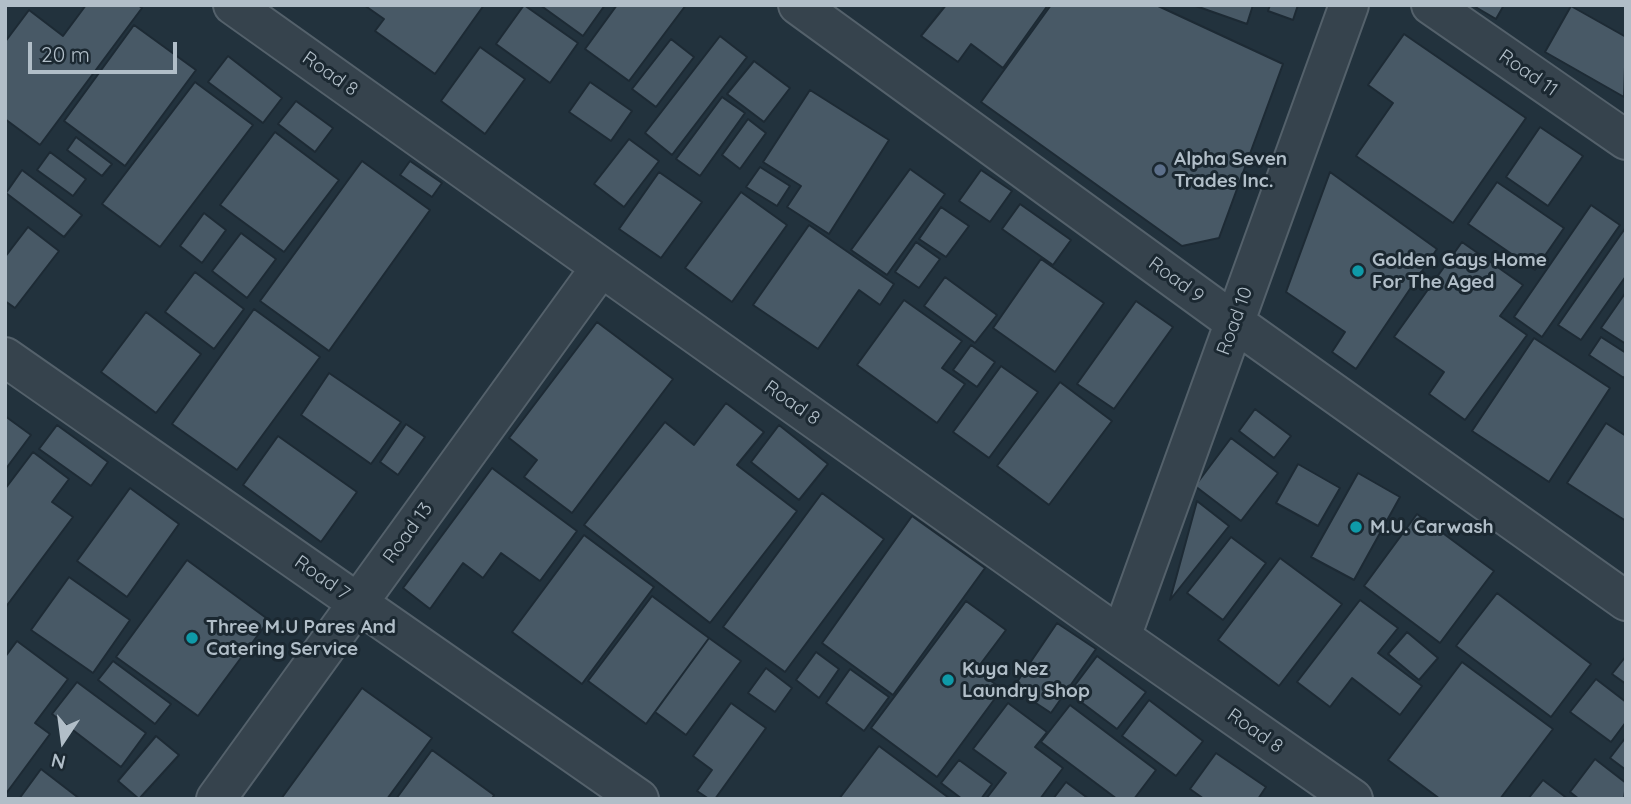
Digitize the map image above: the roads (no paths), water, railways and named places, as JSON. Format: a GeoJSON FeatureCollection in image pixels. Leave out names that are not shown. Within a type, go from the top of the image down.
{"type":"FeatureCollection","features":[{"type":"Feature","properties":{"kind":"street","name":"Road 8"},"geometry":{"type":"LineString","coordinates":[[233,5],[1121,638],[1353,799]]}},
{"type":"Feature","properties":{"kind":"street","name":"Road 9"},"geometry":{"type":"LineString","coordinates":[[797,5],[1234,322],[1626,601]]}},
{"type":"Feature","properties":{"kind":"street","name":"Road 10"},"geometry":{"type":"LineString","coordinates":[[1121,638],[1349,5]]}},
{"type":"Feature","properties":{"kind":"street","name":"Road 11"},"geometry":{"type":"LineString","coordinates":[[1431,5],[1626,140]]}},
{"type":"Feature","properties":{"kind":"street","name":"Road 13"},"geometry":{"type":"LineString","coordinates":[[216,799],[601,267]]}},
{"type":"Feature","properties":{"kind":"street","name":"Road 7"},"geometry":{"type":"LineString","coordinates":[[5,357],[639,799]]}},
{"type":"Feature","properties":{"kind":"place","name":"Alpha Seven Trades Inc."},"geometry":{"type":"Point","coordinates":[1160,170]}},
{"type":"Feature","properties":{"kind":"place","name":"Golden Gays Home For The Aged"},"geometry":{"type":"Point","coordinates":[1358,271]}},
{"type":"Feature","properties":{"kind":"place","name":"M.U. Carwash"},"geometry":{"type":"Point","coordinates":[1356,527]}},
{"type":"Feature","properties":{"kind":"place","name":"Three M.U Pares And Catering Service"},"geometry":{"type":"Point","coordinates":[192,638]}},
{"type":"Feature","properties":{"kind":"place","name":"Kuya Nez Laundry Shop"},"geometry":{"type":"Point","coordinates":[948,680]}}]}
